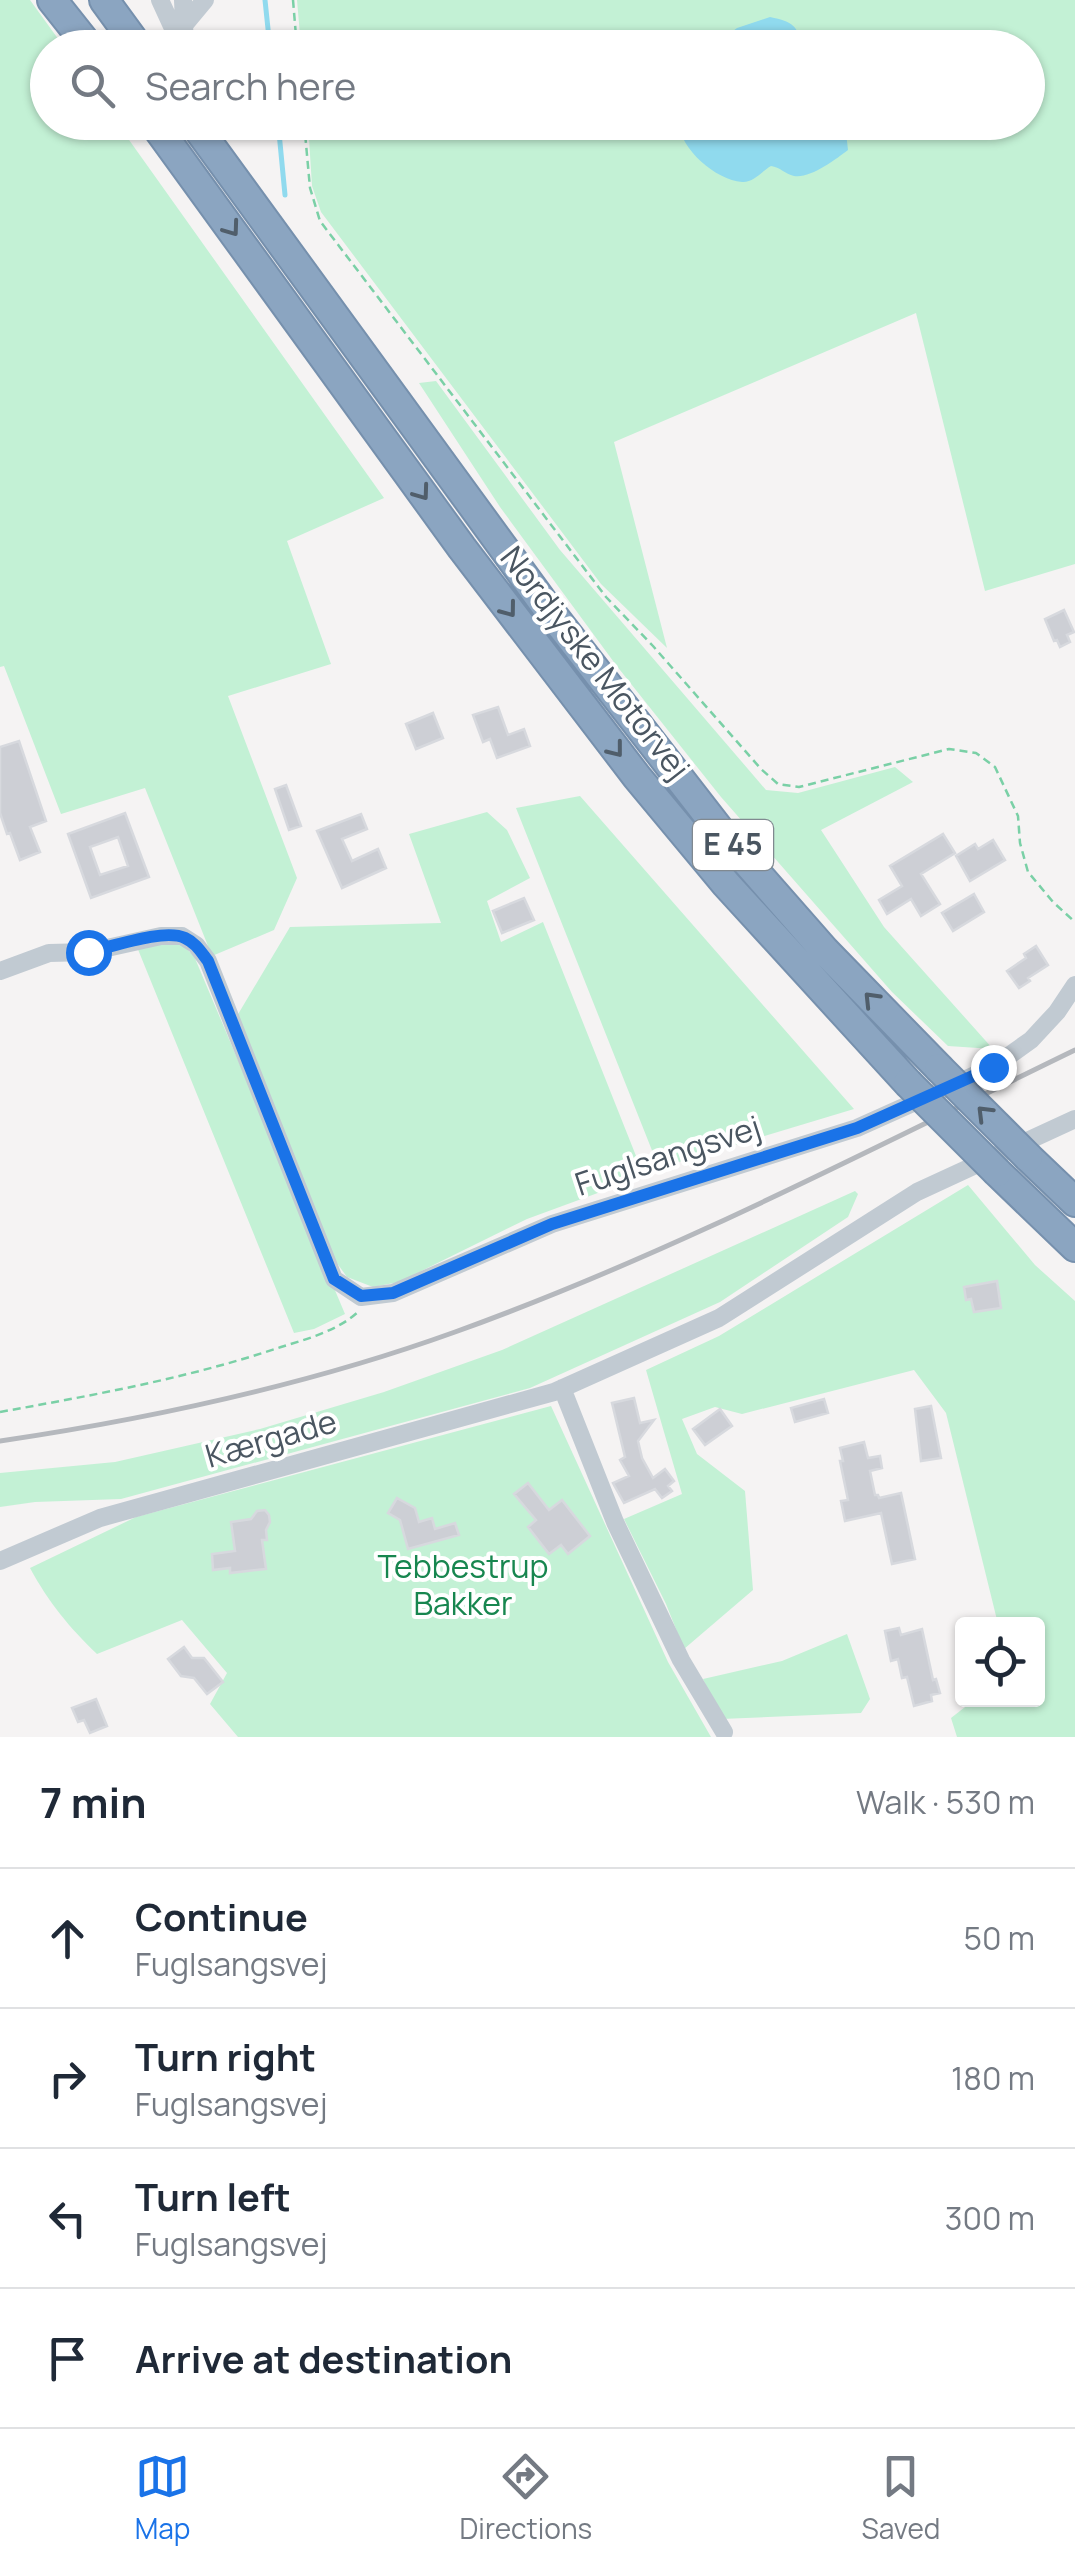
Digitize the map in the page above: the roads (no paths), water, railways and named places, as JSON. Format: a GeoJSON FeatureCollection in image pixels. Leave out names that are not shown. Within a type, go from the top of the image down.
{"type":"FeatureCollection","features":[{"type":"Feature","properties":{"kind":"highway"},"geometry":{"type":"LineString","coordinates":[[52,0],[76,30]]}},
{"type":"Feature","properties":{"kind":"highway"},"geometry":{"type":"LineString","coordinates":[[64,0],[85,30]]}},
{"type":"Feature","properties":{"kind":"highway"},"geometry":{"type":"LineString","coordinates":[[104,0],[125,30]]}},
{"type":"Feature","properties":{"kind":"highway","name":"Nordjyske Motorvej"},"geometry":{"type":"LineString","coordinates":[[166,140],[462,548],[637,776],[726,884],[908,1083],[1075,1246]]}},
{"type":"Feature","properties":{"kind":"highway","name":"Nordjyske Motorvej"},"geometry":{"type":"LineString","coordinates":[[206,140],[545,605],[725,837],[825,951],[1075,1202]]}},
{"type":"Feature","properties":{"kind":"highway"},"geometry":{"type":"LineString","coordinates":[[226,140],[545,605]]}},
{"type":"Feature","properties":{"kind":"street"},"geometry":{"type":"LineString","coordinates":[[160,0],[174,30]]}},
{"type":"Feature","properties":{"kind":"street"},"geometry":{"type":"LineString","coordinates":[[182,0],[184,30]]}},
{"type":"Feature","properties":{"kind":"street"},"geometry":{"type":"LineString","coordinates":[[185,24],[206,0]]}},
{"type":"Feature","properties":{"kind":"street","name":"Fuglsangsvej"},"geometry":{"type":"LineString","coordinates":[[0,971],[50,954],[88,952],[161,936],[182,936],[196,945],[208,961],[334,1279],[361,1296],[393,1293],[552,1224],[857,1128],[993,1067],[1031,1040],[1075,985]]}},
{"type":"Feature","properties":{"kind":"street","name":"Kærgade"},"geometry":{"type":"LineString","coordinates":[[0,1560],[100,1518],[562,1388],[719,1318],[916,1192],[1075,1118]]}},
{"type":"Feature","properties":{"kind":"street"},"geometry":{"type":"LineString","coordinates":[[562,1388],[632,1556],[681,1660],[724,1732]]}},
{"type":"Feature","properties":{"kind":"water"},"geometry":{"type":"Polygon","coordinates":[[[770,17],[796,30],[734,30],[770,17]]]}},
{"type":"Feature","properties":{"kind":"water"},"geometry":{"type":"Polygon","coordinates":[[[684,140],[847,140],[848,150],[808,174],[794,176],[771,166],[754,179],[742,182],[721,176],[701,162],[684,140]]]}},
{"type":"Feature","properties":{"kind":"waterway"},"geometry":{"type":"LineString","coordinates":[[265,0],[268,30]]}},
{"type":"Feature","properties":{"kind":"waterway"},"geometry":{"type":"LineString","coordinates":[[280,140],[285,195]]}},
{"type":"Feature","properties":{"kind":"railway"},"geometry":{"type":"LineString","coordinates":[[0,1441],[230,1398],[344,1368],[455,1332],[691,1235],[1075,1050]]}},
{"type":"Feature","properties":{"kind":"park label","name":"Tebbestrup Bakker"},"geometry":{"type":"Point","coordinates":[463,1586]}}]}
